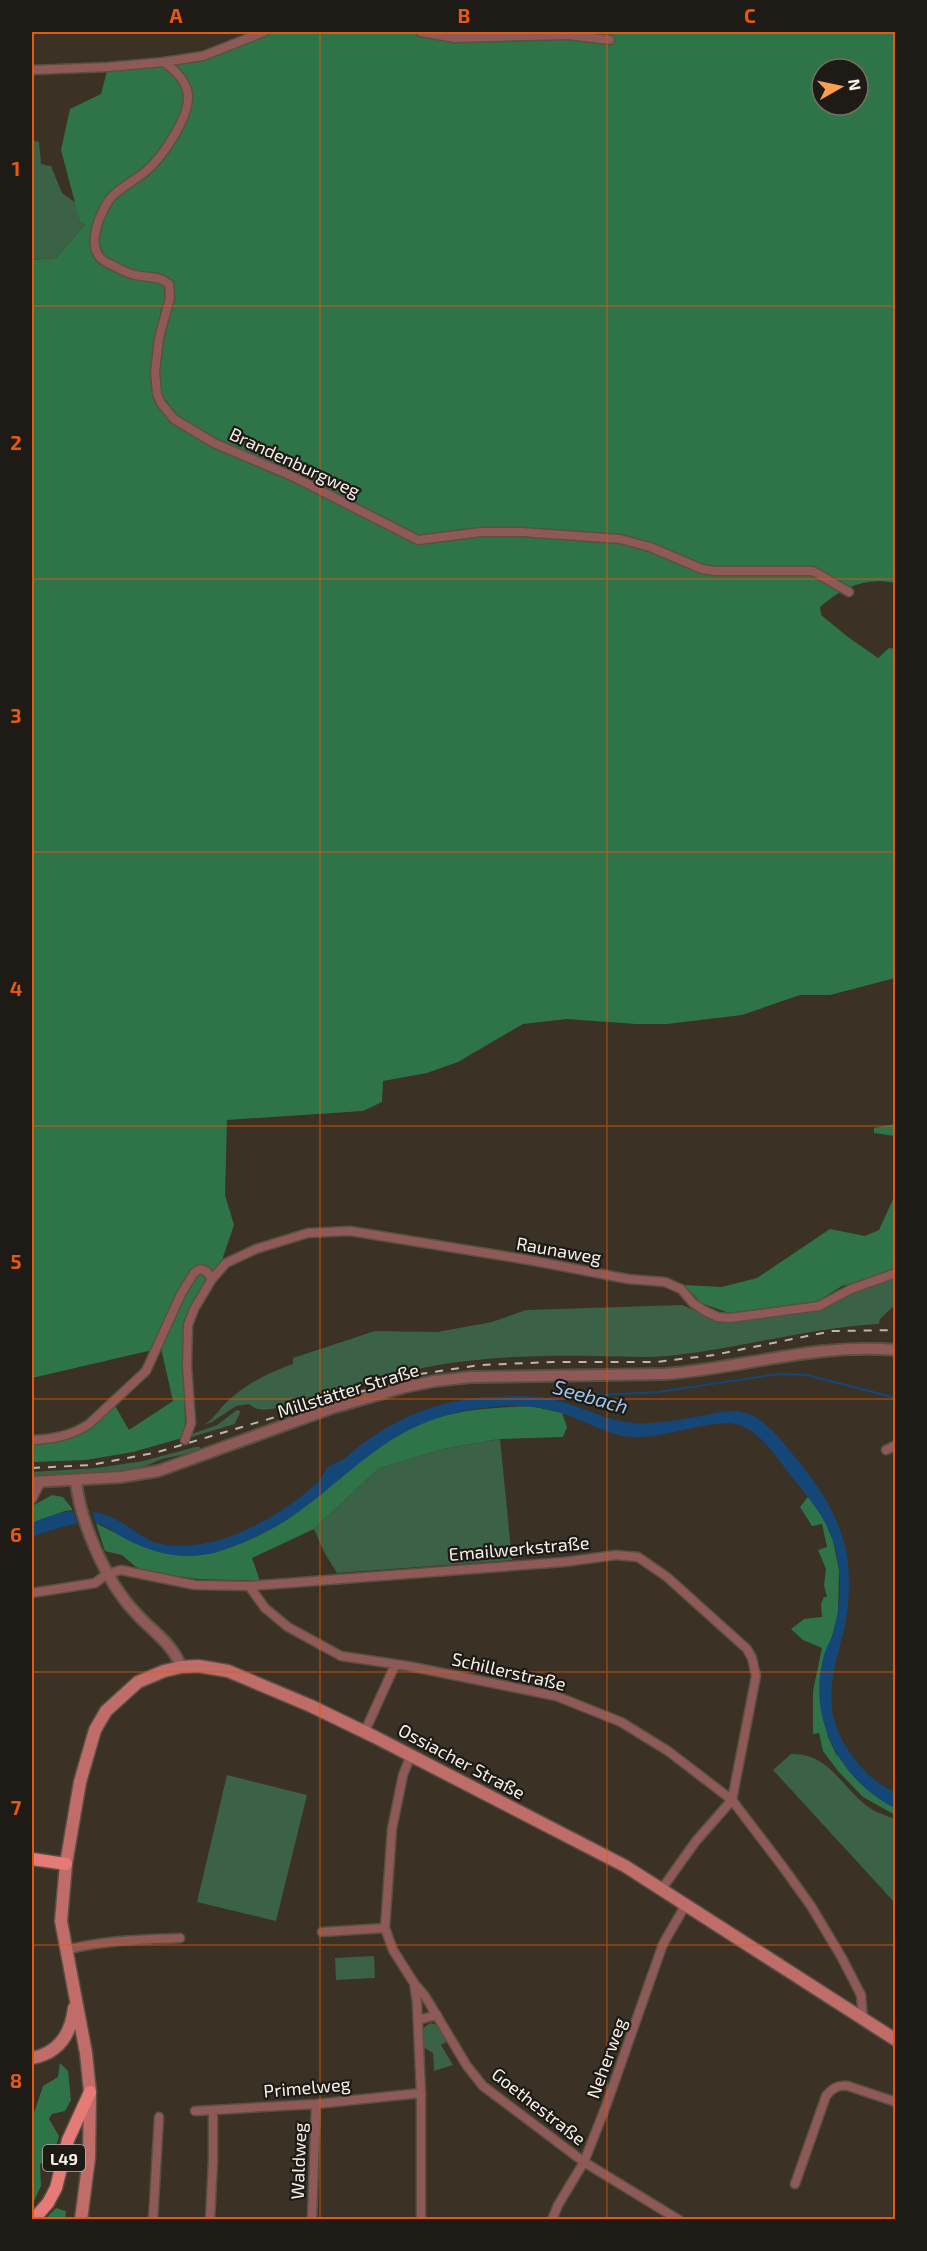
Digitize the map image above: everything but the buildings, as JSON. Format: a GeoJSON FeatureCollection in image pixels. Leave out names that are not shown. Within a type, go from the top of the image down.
{"type":"FeatureCollection","features":[{"type":"Feature","properties":{"kind":"main road","name":"Ossiacher Straße"},"geometry":{"type":"LineString","coordinates":[[181,1667],[198,1666],[228,1671],[311,1706],[365,1731],[625,1866],[896,2040]]}},
{"type":"Feature","properties":{"kind":"main road","name":"L49"},"geometry":{"type":"LineString","coordinates":[[81,2220],[90,2158],[90,2092],[86,2053],[61,1921],[66,1864],[80,1782],[88,1748],[106,1711],[133,1685],[154,1674],[181,1667]]}},
{"type":"Feature","properties":{"kind":"main road"},"geometry":{"type":"LineString","coordinates":[[32,1859],[66,1864]]}},
{"type":"Feature","properties":{"kind":"main road","name":"L49"},"geometry":{"type":"LineString","coordinates":[[61,2044],[72,2023],[74,1992]]}},
{"type":"Feature","properties":{"kind":"main road"},"geometry":{"type":"LineString","coordinates":[[32,2058],[46,2054],[61,2044],[74,2045],[86,2053]]}},
{"type":"Feature","properties":{"kind":"main road","name":"L49"},"geometry":{"type":"LineString","coordinates":[[33,2220],[48,2203],[56,2188],[68,2140],[90,2092]]}},
{"type":"Feature","properties":{"kind":"street"},"geometry":{"type":"LineString","coordinates":[[32,70],[108,67],[202,56],[264,32]]}},
{"type":"Feature","properties":{"kind":"street"},"geometry":{"type":"LineString","coordinates":[[421,32],[455,38],[568,35],[610,40]]}},
{"type":"Feature","properties":{"kind":"street","name":"Brandenburgweg"},"geometry":{"type":"LineString","coordinates":[[164,62],[181,76],[188,91],[188,108],[165,151],[146,171],[110,199],[95,235],[99,257],[105,261],[125,272],[138,276],[161,278],[170,284],[170,298],[159,338],[155,387],[161,403],[174,419],[214,443],[294,477],[418,540],[481,532],[620,539],[650,547],[702,569],[813,571],[849,592]]}},
{"type":"Feature","properties":{"kind":"street","name":"Raunaweg"},"geometry":{"type":"LineString","coordinates":[[185,1440],[192,1423],[187,1366],[188,1325],[194,1309],[212,1279],[226,1263],[256,1249],[308,1233],[350,1231],[529,1260],[628,1279],[665,1282],[681,1289],[693,1303],[705,1311],[718,1317],[730,1318],[819,1306],[850,1289],[896,1273]]}},
{"type":"Feature","properties":{"kind":"street"},"geometry":{"type":"LineString","coordinates":[[32,1440],[54,1439],[89,1425],[146,1371],[194,1273],[200,1269],[206,1271],[212,1279]]}},
{"type":"Feature","properties":{"kind":"street","name":"Millstätter Straße"},"geometry":{"type":"LineString","coordinates":[[36,1482],[121,1478],[158,1470],[332,1408],[405,1387],[435,1381],[471,1377],[692,1372],[775,1356],[867,1348],[896,1350]]}},
{"type":"Feature","properties":{"kind":"street"},"geometry":{"type":"LineString","coordinates":[[886,1450],[896,1445]]}},
{"type":"Feature","properties":{"kind":"street"},"geometry":{"type":"LineString","coordinates":[[76,1481],[80,1506],[107,1574],[136,1614],[169,1644],[181,1667]]}},
{"type":"Feature","properties":{"kind":"street"},"geometry":{"type":"LineString","coordinates":[[32,1499],[36,1482]]}},
{"type":"Feature","properties":{"kind":"street","name":"Emailwerkstraße"},"geometry":{"type":"LineString","coordinates":[[32,1593],[95,1583],[107,1574],[121,1570],[195,1585],[249,1586],[564,1562],[616,1555],[638,1557],[667,1577],[747,1649],[752,1658],[756,1676],[732,1800],[696,1841],[661,1890]]}},
{"type":"Feature","properties":{"kind":"street","name":"Schillerstraße"},"geometry":{"type":"LineString","coordinates":[[249,1586],[265,1608],[288,1627],[341,1656],[408,1666],[556,1696],[621,1722],[669,1750],[732,1800]]}},
{"type":"Feature","properties":{"kind":"street"},"geometry":{"type":"LineString","coordinates":[[365,1731],[395,1665]]}},
{"type":"Feature","properties":{"kind":"street"},"geometry":{"type":"LineString","coordinates":[[322,1932],[385,1928],[392,1829],[403,1775],[411,1755]]}},
{"type":"Feature","properties":{"kind":"street"},"geometry":{"type":"LineString","coordinates":[[732,1800],[811,1906],[832,1941],[861,1995],[863,2019]]}},
{"type":"Feature","properties":{"kind":"street","name":"Neherweg"},"geometry":{"type":"LineString","coordinates":[[552,2220],[558,2205],[584,2162],[610,2096],[663,1944],[685,1906]]}},
{"type":"Feature","properties":{"kind":"street","name":"Goethestraße"},"geometry":{"type":"LineString","coordinates":[[385,1928],[393,1950],[425,1996],[467,2066],[483,2086],[584,2162],[679,2220]]}},
{"type":"Feature","properties":{"kind":"street"},"geometry":{"type":"LineString","coordinates":[[66,1950],[95,1942],[180,1938]]}},
{"type":"Feature","properties":{"kind":"street"},"geometry":{"type":"LineString","coordinates":[[414,1983],[421,2093],[421,2220]]}},
{"type":"Feature","properties":{"kind":"street"},"geometry":{"type":"LineString","coordinates":[[418,2020],[437,2015]]}},
{"type":"Feature","properties":{"kind":"street"},"geometry":{"type":"LineString","coordinates":[[795,2184],[826,2096],[831,2089],[848,2086],[896,2102]]}},
{"type":"Feature","properties":{"kind":"street","name":"Primelweg"},"geometry":{"type":"LineString","coordinates":[[195,2111],[316,2104],[421,2093]]}},
{"type":"Feature","properties":{"kind":"street","name":"Waldweg"},"geometry":{"type":"LineString","coordinates":[[312,2220],[316,2104]]}},
{"type":"Feature","properties":{"kind":"street"},"geometry":{"type":"LineString","coordinates":[[210,2220],[213,2111]]}},
{"type":"Feature","properties":{"kind":"street"},"geometry":{"type":"LineString","coordinates":[[153,2220],[159,2116]]}},
{"type":"Feature","properties":{"kind":"green space"},"geometry":{"type":"Polygon","coordinates":[[[274,32],[508,32],[506,35],[548,32],[895,32],[895,583],[874,581],[855,585],[837,594],[820,607],[821,615],[878,658],[889,648],[895,649],[895,978],[830,995],[800,995],[742,1015],[667,1024],[567,1019],[523,1024],[458,1062],[427,1073],[383,1081],[382,1102],[363,1111],[227,1120],[225,1195],[234,1225],[221,1263],[198,1292],[184,1328],[185,1428],[182,1438],[133,1452],[86,1460],[32,1462],[32,1441],[59,1440],[78,1434],[114,1404],[129,1430],[173,1401],[161,1348],[32,1378],[32,260],[56,258],[85,225],[80,222],[61,150],[70,109],[101,94],[108,67],[184,58],[274,32]]]}},
{"type":"Feature","properties":{"kind":"green space"},"geometry":{"type":"Polygon","coordinates":[[[32,140],[39,142],[41,164],[51,166],[62,193],[76,203],[80,222],[85,225],[56,258],[32,260],[32,140]]]}},
{"type":"Feature","properties":{"kind":"green space"},"geometry":{"type":"Polygon","coordinates":[[[895,1124],[895,1136],[874,1133],[874,1128],[895,1124]]]}},
{"type":"Feature","properties":{"kind":"green space"},"geometry":{"type":"Polygon","coordinates":[[[895,1195],[895,1267],[873,1278],[842,1286],[815,1303],[729,1313],[701,1303],[684,1285],[722,1287],[757,1278],[830,1229],[865,1236],[879,1230],[895,1195]]]}},
{"type":"Feature","properties":{"kind":"green space"},"geometry":{"type":"Polygon","coordinates":[[[895,1275],[895,1305],[880,1319],[879,1324],[852,1326],[668,1356],[527,1356],[436,1365],[283,1407],[265,1410],[257,1409],[249,1404],[236,1406],[204,1425],[238,1392],[260,1378],[293,1364],[293,1358],[375,1331],[437,1332],[492,1322],[526,1310],[682,1305],[704,1314],[737,1321],[798,1312],[895,1275]]]}},
{"type":"Feature","properties":{"kind":"green space"},"geometry":{"type":"Polygon","coordinates":[[[531,1406],[562,1413],[567,1427],[563,1437],[499,1439],[443,1449],[379,1468],[314,1529],[252,1558],[260,1581],[198,1579],[150,1572],[136,1567],[122,1555],[105,1551],[96,1523],[127,1539],[209,1554],[243,1543],[276,1526],[311,1502],[385,1443],[418,1425],[460,1412],[531,1406]]]}},
{"type":"Feature","properties":{"kind":"green space"},"geometry":{"type":"Polygon","coordinates":[[[237,1410],[240,1413],[235,1424],[188,1438],[189,1435],[217,1425],[237,1410]]]}},
{"type":"Feature","properties":{"kind":"green space"},"geometry":{"type":"Polygon","coordinates":[[[500,1439],[512,1560],[337,1573],[314,1529],[379,1468],[443,1449],[500,1439]]]}},
{"type":"Feature","properties":{"kind":"green space"},"geometry":{"type":"Polygon","coordinates":[[[200,1447],[200,1449],[162,1459],[136,1470],[32,1477],[32,1472],[97,1468],[143,1461],[200,1447]]]}},
{"type":"Feature","properties":{"kind":"green space"},"geometry":{"type":"Polygon","coordinates":[[[52,1495],[63,1497],[73,1510],[32,1523],[32,1506],[52,1495]]]}},
{"type":"Feature","properties":{"kind":"green space"},"geometry":{"type":"Polygon","coordinates":[[[808,1497],[823,1516],[833,1541],[839,1570],[838,1614],[820,1682],[820,1699],[828,1737],[836,1754],[895,1808],[895,1815],[863,1797],[838,1771],[823,1751],[819,1733],[813,1734],[813,1691],[822,1648],[803,1640],[791,1629],[804,1619],[822,1617],[821,1604],[824,1597],[827,1597],[824,1585],[826,1569],[818,1550],[827,1547],[822,1524],[812,1526],[800,1507],[808,1497]]]}},
{"type":"Feature","properties":{"kind":"green space"},"geometry":{"type":"Polygon","coordinates":[[[791,1754],[805,1755],[817,1760],[863,1802],[876,1811],[895,1819],[895,1903],[773,1770],[791,1754]]]}},
{"type":"Feature","properties":{"kind":"green space"},"geometry":{"type":"Polygon","coordinates":[[[227,1775],[307,1795],[276,1921],[197,1902],[227,1775]]]}},
{"type":"Feature","properties":{"kind":"green space"},"geometry":{"type":"Polygon","coordinates":[[[374,1956],[375,1978],[336,1980],[335,1958],[374,1956]]]}},
{"type":"Feature","properties":{"kind":"green space"},"geometry":{"type":"Polygon","coordinates":[[[430,2023],[438,2025],[448,2041],[441,2045],[453,2065],[434,2071],[433,2053],[423,2047],[423,2028],[430,2023]]]}},
{"type":"Feature","properties":{"kind":"green space"},"geometry":{"type":"Polygon","coordinates":[[[60,2063],[68,2071],[71,2100],[65,2111],[52,2114],[49,2119],[59,2136],[53,2158],[40,2164],[41,2186],[32,2205],[32,2119],[43,2086],[58,2077],[60,2063]]]}},
{"type":"Feature","properties":{"kind":"green space"},"geometry":{"type":"Polygon","coordinates":[[[56,2208],[66,2211],[65,2219],[45,2219],[56,2208]]]}},
{"type":"Feature","properties":{"kind":"water","name":"Seebach"},"geometry":{"type":"Polygon","coordinates":[[[483,1397],[543,1397],[616,1420],[634,1423],[663,1422],[735,1411],[754,1416],[775,1433],[816,1485],[831,1509],[842,1534],[848,1562],[849,1598],[832,1683],[833,1713],[844,1743],[858,1763],[877,1782],[895,1792],[895,1808],[875,1796],[858,1781],[832,1745],[824,1724],[820,1701],[820,1678],[824,1655],[835,1625],[840,1595],[834,1543],[817,1509],[768,1446],[754,1433],[739,1425],[716,1424],[644,1437],[631,1437],[613,1433],[547,1409],[501,1406],[470,1410],[441,1417],[399,1435],[286,1520],[260,1535],[210,1554],[172,1555],[148,1549],[107,1527],[90,1522],[32,1537],[32,1523],[56,1514],[91,1511],[114,1518],[141,1536],[165,1545],[192,1545],[226,1538],[282,1510],[318,1482],[328,1467],[344,1459],[390,1426],[435,1407],[483,1397]]]}},
{"type":"Feature","properties":{"kind":"pier"},"geometry":{"type":"Polygon","coordinates":[[[72,1508],[91,1508],[97,1527],[79,1528],[72,1508]]]}},
{"type":"Feature","properties":{"kind":"waterway"},"geometry":{"type":"LineString","coordinates":[[549,1398],[658,1392],[779,1374],[807,1375],[896,1398]]}},
{"type":"Feature","properties":{"kind":"railway"},"geometry":{"type":"LineString","coordinates":[[32,1468],[91,1465],[158,1452],[420,1374],[480,1365],[656,1362],[714,1355],[832,1331],[896,1330]]}}]}
